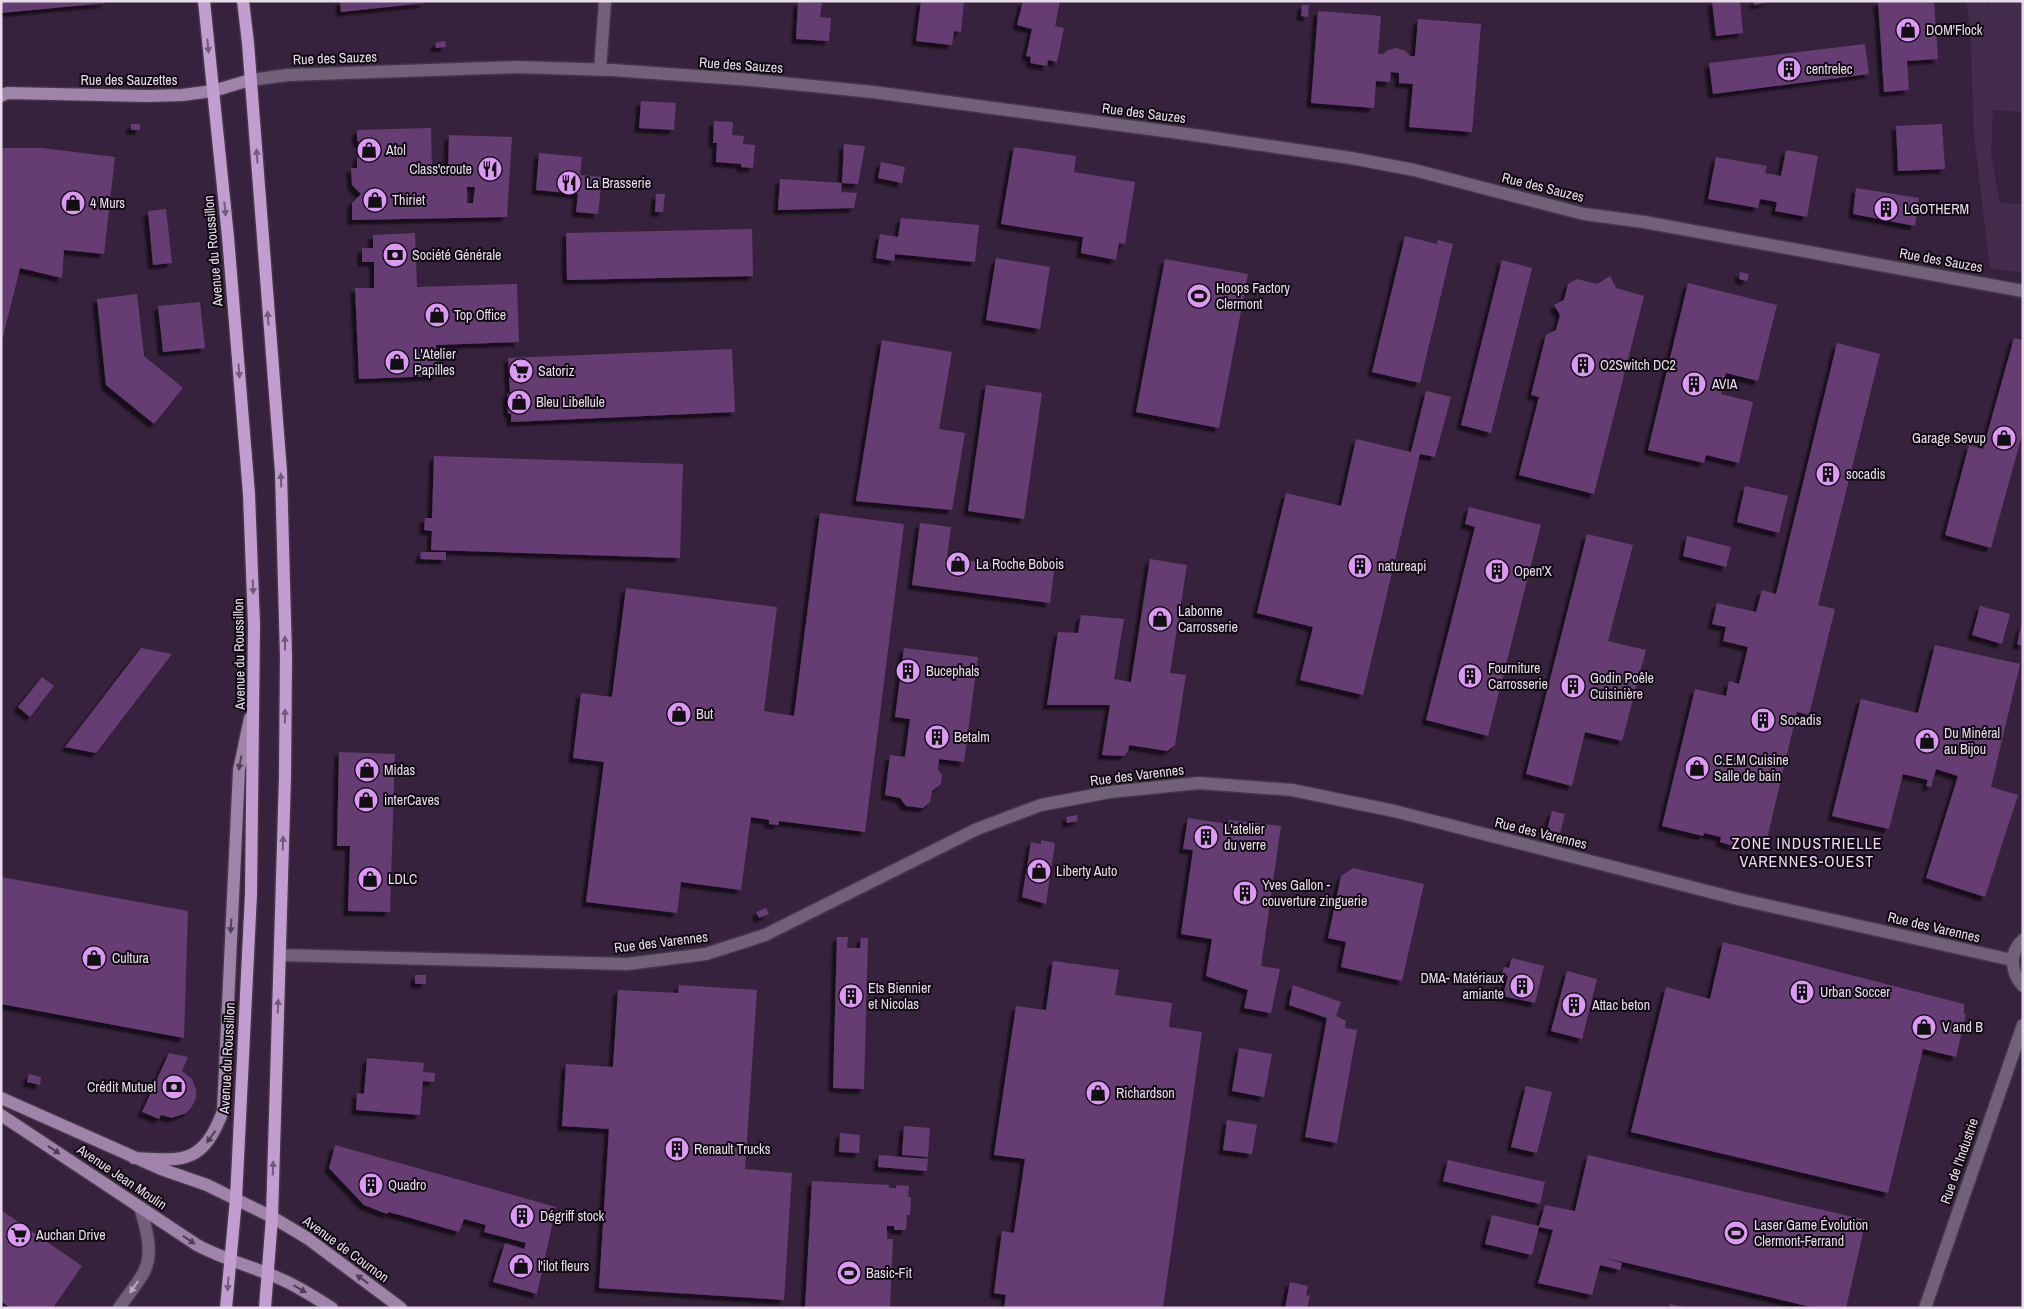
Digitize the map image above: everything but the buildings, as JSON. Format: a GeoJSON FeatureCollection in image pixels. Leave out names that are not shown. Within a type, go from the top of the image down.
{"type":"FeatureCollection","features":[{"type":"Feature","properties":{"kind":"main road","name":"Avenue du Roussillon"},"geometry":{"type":"LineString","coordinates":[[204,1],[228,237],[249,494],[254,625],[254,792],[251,894],[236,1199],[226,1308]]}},
{"type":"Feature","properties":{"kind":"main road"},"geometry":{"type":"LineString","coordinates":[[243,1],[248,43],[281,472],[286,691],[272,1217],[265,1308]]}},
{"type":"Feature","properties":{"kind":"main road","name":"Rue des Sauzettes"},"geometry":{"type":"LineString","coordinates":[[3,93],[182,95],[213,91],[250,80]]}},
{"type":"Feature","properties":{"kind":"main road"},"geometry":{"type":"LineString","coordinates":[[134,1158],[176,1160],[194,1154],[209,1141],[217,1128],[223,1111],[227,1089],[239,770],[254,699]]}},
{"type":"Feature","properties":{"kind":"main road"},"geometry":{"type":"LineString","coordinates":[[227,1089],[242,1064]]}},
{"type":"Feature","properties":{"kind":"main road"},"geometry":{"type":"LineString","coordinates":[[227,1089],[240,1106]]}},
{"type":"Feature","properties":{"kind":"main road","name":"Avenue Jean Moulin"},"geometry":{"type":"LineString","coordinates":[[1,1098],[134,1158],[207,1185],[272,1217]]}},
{"type":"Feature","properties":{"kind":"main road","name":"Avenue Jean Moulin"},"geometry":{"type":"LineString","coordinates":[[1,1115],[197,1245],[229,1261],[267,1273]]}},
{"type":"Feature","properties":{"kind":"main road","name":"Avenue de Cournon"},"geometry":{"type":"LineString","coordinates":[[272,1217],[307,1238],[401,1308]]}},
{"type":"Feature","properties":{"kind":"main road"},"geometry":{"type":"LineString","coordinates":[[267,1273],[290,1283],[332,1308]]}},
{"type":"Feature","properties":{"kind":"street"},"geometry":{"type":"LineString","coordinates":[[600,70],[605,1]]}},
{"type":"Feature","properties":{"kind":"street","name":"Rue des Sauzes"},"geometry":{"type":"LineString","coordinates":[[250,80],[288,75],[516,67],[600,70],[752,80],[873,92],[1351,158],[1414,170],[1584,214],[1644,222],[2023,291]]}},
{"type":"Feature","properties":{"kind":"street","name":"Rue des Varennes"},"geometry":{"type":"LineString","coordinates":[[280,955],[627,964],[706,954],[765,935],[977,828],[1041,805],[1110,792],[1200,783],[1292,790],[1394,811],[1738,899],[2012,960]]}},
{"type":"Feature","properties":{"kind":"street"},"geometry":{"type":"LineString","coordinates":[[2023,940],[2015,951],[2012,960],[2017,980],[2023,986]]}},
{"type":"Feature","properties":{"kind":"street","name":"Rue de l'Industrie"},"geometry":{"type":"LineString","coordinates":[[1925,1308],[2023,1025]]}},
{"type":"Feature","properties":{"kind":"street"},"geometry":{"type":"LineString","coordinates":[[120,1308],[144,1272],[147,1261],[149,1249],[140,1207]]}},
{"type":"Feature","properties":{"kind":"shaded area"},"geometry":{"type":"Polygon","coordinates":[[[1,1],[2023,1],[2023,1308],[1,1308],[1,1]]]}},
{"type":"Feature","properties":{"kind":"shaded area"},"geometry":{"type":"Polygon","coordinates":[[[1966,1],[1984,1],[1987,5],[1992,1],[2023,1],[2023,112],[1993,110],[1991,155],[2000,203],[2023,204],[2023,273],[1990,268],[1974,135],[1970,26],[1966,1]]]}},
{"type":"Feature","properties":{"kind":"place","name":"DOM'Flock"},"geometry":{"type":"Point","coordinates":[1908,30]}},
{"type":"Feature","properties":{"kind":"place","name":"centrelec"},"geometry":{"type":"Point","coordinates":[1789,69]}},
{"type":"Feature","properties":{"kind":"place","name":"Atol"},"geometry":{"type":"Point","coordinates":[369,150]}},
{"type":"Feature","properties":{"kind":"place","name":"Class'croute"},"geometry":{"type":"Point","coordinates":[490,169]}},
{"type":"Feature","properties":{"kind":"place","name":"La Brasserie"},"geometry":{"type":"Point","coordinates":[569,183]}},
{"type":"Feature","properties":{"kind":"place","name":"Thiriet"},"geometry":{"type":"Point","coordinates":[375,200]}},
{"type":"Feature","properties":{"kind":"place","name":"4 Murs"},"geometry":{"type":"Point","coordinates":[73,203]}},
{"type":"Feature","properties":{"kind":"place","name":"LGOTHERM"},"geometry":{"type":"Point","coordinates":[1886,209]}},
{"type":"Feature","properties":{"kind":"place","name":"Société Générale"},"geometry":{"type":"Point","coordinates":[395,255]}},
{"type":"Feature","properties":{"kind":"place","name":"Hoops Factory Clermont"},"geometry":{"type":"Point","coordinates":[1199,296]}},
{"type":"Feature","properties":{"kind":"place","name":"Top Office"},"geometry":{"type":"Point","coordinates":[437,315]}},
{"type":"Feature","properties":{"kind":"place","name":"L'Atelier Papilles"},"geometry":{"type":"Point","coordinates":[397,362]}},
{"type":"Feature","properties":{"kind":"place","name":"O2Switch DC2"},"geometry":{"type":"Point","coordinates":[1583,365]}},
{"type":"Feature","properties":{"kind":"place","name":"Satoriz"},"geometry":{"type":"Point","coordinates":[521,371]}},
{"type":"Feature","properties":{"kind":"place","name":"AVIA"},"geometry":{"type":"Point","coordinates":[1694,384]}},
{"type":"Feature","properties":{"kind":"place","name":"Bleu Libellule"},"geometry":{"type":"Point","coordinates":[519,402]}},
{"type":"Feature","properties":{"kind":"place","name":"Garage Sevup"},"geometry":{"type":"Point","coordinates":[2004,438]}},
{"type":"Feature","properties":{"kind":"place","name":"socadis"},"geometry":{"type":"Point","coordinates":[1828,474]}},
{"type":"Feature","properties":{"kind":"place","name":"La Roche Bobois"},"geometry":{"type":"Point","coordinates":[958,564]}},
{"type":"Feature","properties":{"kind":"place","name":"natureapi"},"geometry":{"type":"Point","coordinates":[1360,566]}},
{"type":"Feature","properties":{"kind":"place","name":"Open'X"},"geometry":{"type":"Point","coordinates":[1497,571]}},
{"type":"Feature","properties":{"kind":"place","name":"Labonne Carrosserie"},"geometry":{"type":"Point","coordinates":[1160,619]}},
{"type":"Feature","properties":{"kind":"place","name":"Bucephals"},"geometry":{"type":"Point","coordinates":[908,671]}},
{"type":"Feature","properties":{"kind":"place","name":"Fourniture Carrosserie"},"geometry":{"type":"Point","coordinates":[1470,676]}},
{"type":"Feature","properties":{"kind":"place","name":"Godin Poêle Cuisinière"},"geometry":{"type":"Point","coordinates":[1573,686]}},
{"type":"Feature","properties":{"kind":"place","name":"But"},"geometry":{"type":"Point","coordinates":[679,714]}},
{"type":"Feature","properties":{"kind":"place","name":"Socadis"},"geometry":{"type":"Point","coordinates":[1763,720]}},
{"type":"Feature","properties":{"kind":"place","name":"Betalm"},"geometry":{"type":"Point","coordinates":[937,737]}},
{"type":"Feature","properties":{"kind":"place","name":"Du Minéral au Bijou"},"geometry":{"type":"Point","coordinates":[1927,741]}},
{"type":"Feature","properties":{"kind":"place","name":"C.E.M Cuisine Salle de bain"},"geometry":{"type":"Point","coordinates":[1697,768]}},
{"type":"Feature","properties":{"kind":"place","name":"Midas"},"geometry":{"type":"Point","coordinates":[367,770]}},
{"type":"Feature","properties":{"kind":"place","name":"interCaves"},"geometry":{"type":"Point","coordinates":[366,800]}},
{"type":"Feature","properties":{"kind":"place","name":"L'atelier du verre"},"geometry":{"type":"Point","coordinates":[1206,837]}},
{"type":"Feature","properties":{"kind":"place","name":"Liberty Auto"},"geometry":{"type":"Point","coordinates":[1039,871]}},
{"type":"Feature","properties":{"kind":"place","name":"LDLC"},"geometry":{"type":"Point","coordinates":[370,879]}},
{"type":"Feature","properties":{"kind":"place","name":"Yves Gallon - couverture zinguerie"},"geometry":{"type":"Point","coordinates":[1245,893]}},
{"type":"Feature","properties":{"kind":"place","name":"Cultura"},"geometry":{"type":"Point","coordinates":[94,958]}},
{"type":"Feature","properties":{"kind":"place","name":"DMA- Matériaux amiante"},"geometry":{"type":"Point","coordinates":[1522,986]}},
{"type":"Feature","properties":{"kind":"place","name":"Urban Soccer"},"geometry":{"type":"Point","coordinates":[1802,992]}},
{"type":"Feature","properties":{"kind":"place","name":"Ets Biennier et Nicolas"},"geometry":{"type":"Point","coordinates":[851,996]}},
{"type":"Feature","properties":{"kind":"place","name":"Attac beton"},"geometry":{"type":"Point","coordinates":[1574,1005]}},
{"type":"Feature","properties":{"kind":"place","name":"V and B"},"geometry":{"type":"Point","coordinates":[1924,1027]}},
{"type":"Feature","properties":{"kind":"place","name":"Crédit Mutuel"},"geometry":{"type":"Point","coordinates":[174,1087]}},
{"type":"Feature","properties":{"kind":"place","name":"Richardson"},"geometry":{"type":"Point","coordinates":[1098,1093]}},
{"type":"Feature","properties":{"kind":"place","name":"Renault Trucks"},"geometry":{"type":"Point","coordinates":[677,1149]}},
{"type":"Feature","properties":{"kind":"place","name":"Quadro"},"geometry":{"type":"Point","coordinates":[371,1185]}},
{"type":"Feature","properties":{"kind":"place","name":"Dégriff stock"},"geometry":{"type":"Point","coordinates":[522,1216]}},
{"type":"Feature","properties":{"kind":"place","name":"Laser Game Évolution Clermont-Ferrand"},"geometry":{"type":"Point","coordinates":[1736,1233]}},
{"type":"Feature","properties":{"kind":"place","name":"Auchan Drive"},"geometry":{"type":"Point","coordinates":[19,1235]}},
{"type":"Feature","properties":{"kind":"place","name":"l'ilot fleurs"},"geometry":{"type":"Point","coordinates":[521,1266]}},
{"type":"Feature","properties":{"kind":"place","name":"Basic-Fit"},"geometry":{"type":"Point","coordinates":[849,1273]}},
{"type":"Feature","properties":{"kind":"district","name":"ZONE INDUSTRIELLE VARENNES-OUEST"},"geometry":{"type":"Point","coordinates":[1807,852]}}]}
